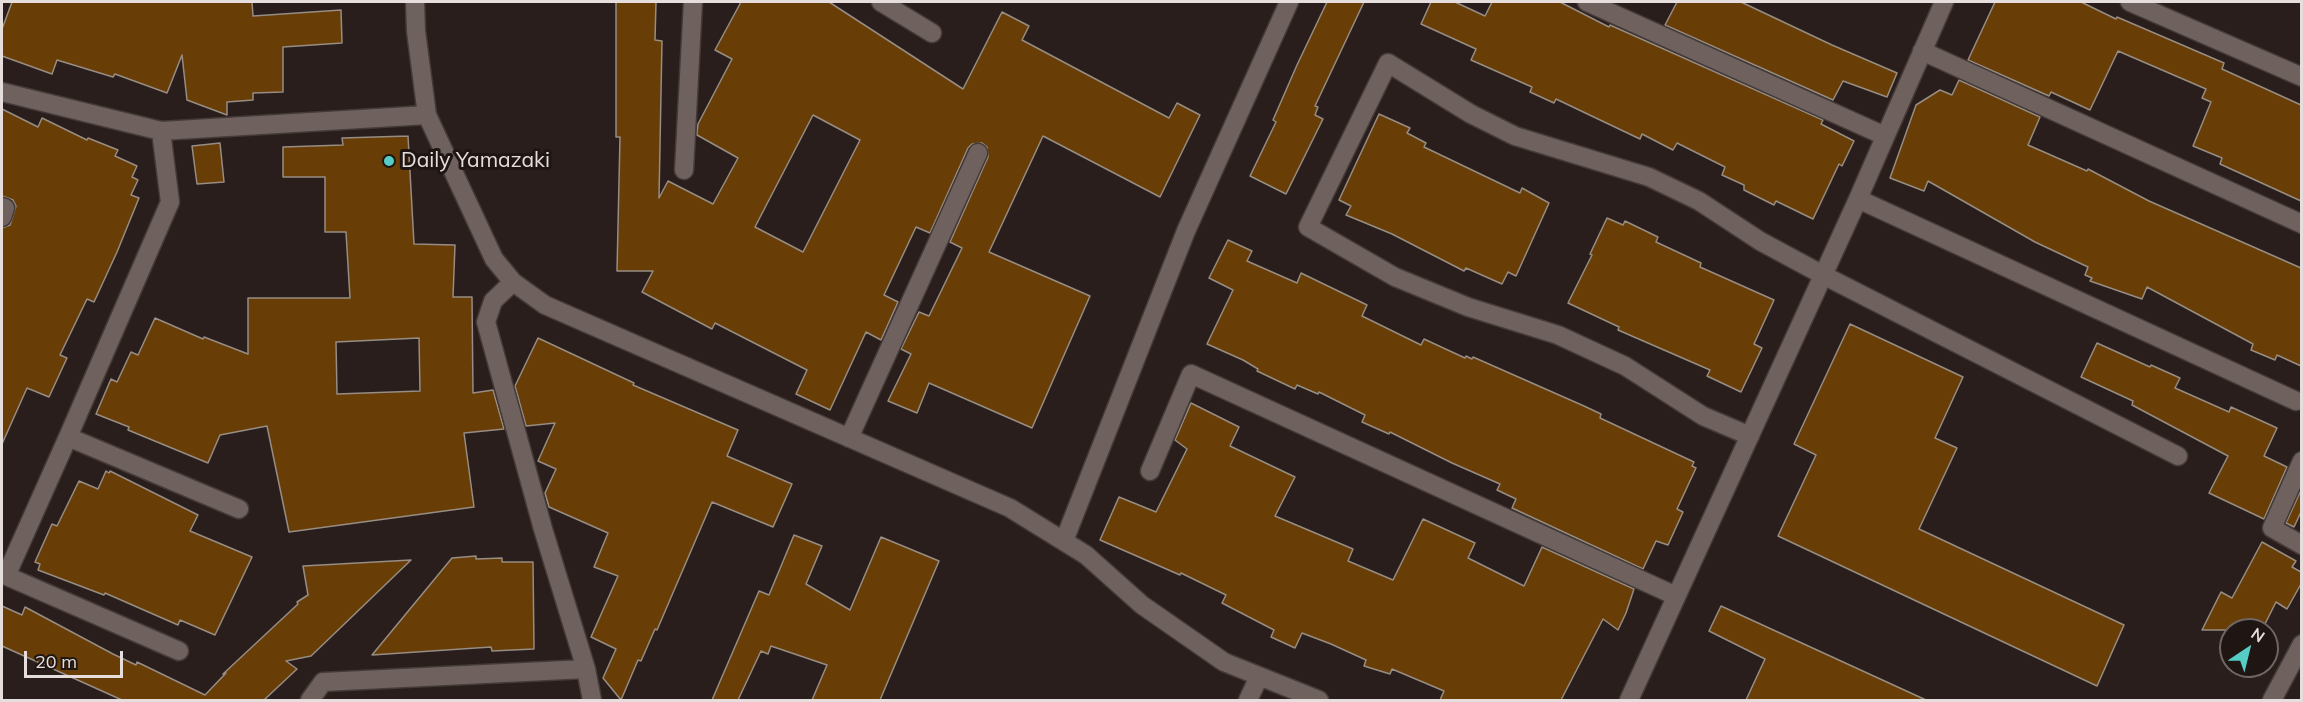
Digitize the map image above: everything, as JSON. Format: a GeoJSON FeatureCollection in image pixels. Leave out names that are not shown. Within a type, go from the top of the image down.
{"type":"FeatureCollection","features":[{"type":"Feature","properties":{"kind":"street"},"geometry":{"type":"LineString","coordinates":[[415,2],[416,31],[427,115],[494,259],[513,282],[544,305],[1010,508],[1086,555],[1142,604],[1224,662],[1319,700]]}},
{"type":"Feature","properties":{"kind":"street"},"geometry":{"type":"LineString","coordinates":[[684,170],[693,2]]}},
{"type":"Feature","properties":{"kind":"street"},"geometry":{"type":"LineString","coordinates":[[881,2],[932,33]]}},
{"type":"Feature","properties":{"kind":"street"},"geometry":{"type":"LineString","coordinates":[[1064,541],[1186,231],[1289,2]]}},
{"type":"Feature","properties":{"kind":"street"},"geometry":{"type":"LineString","coordinates":[[1587,2],[1885,136]]}},
{"type":"Feature","properties":{"kind":"street"},"geometry":{"type":"LineString","coordinates":[[1629,700],[1858,199],[1944,2]]}},
{"type":"Feature","properties":{"kind":"street"},"geometry":{"type":"LineString","coordinates":[[2130,2],[2301,77]]}},
{"type":"Feature","properties":{"kind":"street"},"geometry":{"type":"LineString","coordinates":[[1922,51],[2301,224]]}},
{"type":"Feature","properties":{"kind":"street"},"geometry":{"type":"LineString","coordinates":[[1750,435],[1703,416],[1624,366],[1558,335],[1468,307],[1395,277],[1308,227],[1388,63],[1471,114],[1515,136],[1649,177],[1699,201],[1760,241],[1823,275],[2178,456]]}},
{"type":"Feature","properties":{"kind":"street"},"geometry":{"type":"LineString","coordinates":[[2,92],[161,131],[427,115]]}},
{"type":"Feature","properties":{"kind":"street"},"geometry":{"type":"LineString","coordinates":[[161,131],[170,202],[68,436],[4,575],[179,651]]}},
{"type":"Feature","properties":{"kind":"street"},"geometry":{"type":"LineString","coordinates":[[849,438],[978,153]]}},
{"type":"Feature","properties":{"kind":"street"},"geometry":{"type":"LineString","coordinates":[[1858,199],[2296,401]]}},
{"type":"Feature","properties":{"kind":"street"},"geometry":{"type":"LineString","coordinates":[[2,207],[5,208],[2,217]]}},
{"type":"Feature","properties":{"kind":"street"},"geometry":{"type":"LineString","coordinates":[[513,282],[493,301],[486,322],[543,529],[586,669],[592,700]]}},
{"type":"Feature","properties":{"kind":"street"},"geometry":{"type":"LineString","coordinates":[[1150,471],[1191,374],[1676,596]]}},
{"type":"Feature","properties":{"kind":"street"},"geometry":{"type":"LineString","coordinates":[[68,436],[239,509]]}},
{"type":"Feature","properties":{"kind":"street"},"geometry":{"type":"LineString","coordinates":[[2301,461],[2272,528],[2301,545]]}},
{"type":"Feature","properties":{"kind":"street"},"geometry":{"type":"LineString","coordinates":[[2272,700],[2301,645]]}},
{"type":"Feature","properties":{"kind":"street"},"geometry":{"type":"LineString","coordinates":[[310,700],[323,682],[586,669]]}},
{"type":"Feature","properties":{"kind":"street"},"geometry":{"type":"LineString","coordinates":[[1248,700],[1259,676]]}},
{"type":"Feature","properties":{"kind":"building"},"geometry":{"type":"Polygon","coordinates":[[[12,2],[252,2],[253,16],[341,10],[342,43],[283,47],[283,92],[253,93],[253,100],[227,102],[227,115],[187,100],[182,55],[167,93],[115,74],[113,77],[57,60],[52,74],[2,56],[2,29],[12,2]]]}},
{"type":"Feature","properties":{"kind":"building"},"geometry":{"type":"Polygon","coordinates":[[[616,2],[656,2],[655,40],[662,41],[659,198],[668,181],[713,204],[738,158],[697,133],[698,124],[732,59],[715,50],[741,2],[829,2],[963,89],[1002,12],[1029,26],[1022,40],[1169,118],[1177,103],[1200,115],[1160,197],[1043,136],[989,252],[1090,296],[1032,428],[929,383],[917,413],[888,401],[911,354],[901,349],[919,312],[929,316],[962,248],[950,242],[988,157],[987,147],[982,143],[972,144],[968,148],[930,233],[916,227],[884,295],[898,302],[881,340],[866,332],[830,410],[796,394],[807,370],[715,323],[712,329],[642,292],[653,271],[617,271],[620,137],[616,137],[616,2]],[[813,115],[755,227],[803,252],[860,140],[813,115]]]}},
{"type":"Feature","properties":{"kind":"building"},"geometry":{"type":"Polygon","coordinates":[[[1327,2],[1364,2],[1315,106],[1318,107],[1315,115],[1323,119],[1286,194],[1250,176],[1276,122],[1273,120],[1297,65],[1327,2]]]}},
{"type":"Feature","properties":{"kind":"building"},"geometry":{"type":"Polygon","coordinates":[[[1431,2],[1455,2],[1485,16],[1492,2],[1560,2],[1609,27],[1610,25],[1823,120],[1821,124],[1854,141],[1842,166],[1839,164],[1813,219],[1776,201],[1774,205],[1744,190],[1744,185],[1722,175],[1725,167],[1677,143],[1673,150],[1642,134],[1640,139],[1556,99],[1554,103],[1530,92],[1532,87],[1471,60],[1476,49],[1421,24],[1431,2]]]}},
{"type":"Feature","properties":{"kind":"building"},"geometry":{"type":"Polygon","coordinates":[[[1677,2],[1741,2],[1897,73],[1887,97],[1843,81],[1833,100],[1665,25],[1677,2]]]}},
{"type":"Feature","properties":{"kind":"building"},"geometry":{"type":"Polygon","coordinates":[[[1995,2],[2081,2],[2116,19],[2117,17],[2224,63],[2222,69],[2301,105],[2301,201],[2220,164],[2222,158],[2193,146],[2211,102],[2202,98],[2206,89],[2118,51],[2090,110],[2051,92],[2049,96],[1968,60],[1995,2]]]}},
{"type":"Feature","properties":{"kind":"building"},"geometry":{"type":"Polygon","coordinates":[[[1959,80],[2040,117],[2028,145],[2087,171],[2088,169],[2149,201],[2301,268],[2301,366],[2277,355],[2275,360],[2251,350],[2253,344],[2147,287],[2142,299],[2090,281],[2092,278],[2085,275],[2088,267],[2035,242],[1928,181],[1924,191],[1890,178],[1916,105],[1940,90],[1952,95],[1959,80]]]}},
{"type":"Feature","properties":{"kind":"building"},"geometry":{"type":"Polygon","coordinates":[[[2,109],[38,127],[42,118],[87,140],[88,138],[118,150],[115,156],[137,166],[132,177],[138,180],[131,195],[139,198],[94,302],[87,299],[60,355],[67,358],[49,397],[27,388],[2,444],[2,228],[10,225],[16,206],[13,200],[2,196],[2,109]]]}},
{"type":"Feature","properties":{"kind":"building"},"geometry":{"type":"Polygon","coordinates":[[[1379,114],[1410,128],[1407,133],[1426,143],[1424,147],[1520,193],[1522,188],[1549,203],[1516,276],[1508,272],[1502,284],[1466,268],[1464,271],[1392,234],[1346,215],[1351,206],[1339,200],[1379,114]]]}},
{"type":"Feature","properties":{"kind":"building"},"geometry":{"type":"Polygon","coordinates":[[[408,136],[414,244],[455,245],[453,297],[472,297],[473,393],[493,390],[504,429],[464,433],[474,507],[289,532],[267,426],[220,435],[208,463],[128,430],[129,427],[96,414],[111,379],[117,382],[131,352],[138,355],[155,318],[203,339],[204,337],[248,354],[248,298],[350,298],[346,232],[325,232],[325,177],[283,177],[283,147],[343,145],[342,138],[408,136]],[[419,338],[336,342],[337,394],[420,391],[419,338]]]}},
{"type":"Feature","properties":{"kind":"building"},"geometry":{"type":"Polygon","coordinates":[[[220,143],[224,182],[197,184],[192,146],[220,143]]]}},
{"type":"Feature","properties":{"kind":"building"},"geometry":{"type":"Polygon","coordinates":[[[1607,218],[1623,225],[1625,221],[1658,237],[1656,242],[1701,263],[1700,267],[1774,300],[1754,344],[1762,348],[1741,392],[1707,376],[1710,370],[1618,330],[1619,327],[1568,303],[1607,218]]]}},
{"type":"Feature","properties":{"kind":"building"},"geometry":{"type":"Polygon","coordinates":[[[1228,240],[1252,251],[1247,261],[1297,283],[1301,273],[1367,305],[1362,316],[1421,345],[1424,339],[1465,358],[1466,356],[1472,359],[1473,357],[1601,414],[1600,418],[1694,462],[1692,466],[1696,468],[1677,509],[1683,512],[1668,545],[1656,541],[1643,569],[1512,508],[1516,499],[1497,490],[1500,484],[1390,432],[1389,434],[1362,422],[1365,415],[1319,392],[1318,394],[1297,385],[1295,389],[1257,371],[1258,369],[1243,360],[1207,344],[1233,290],[1209,278],[1228,240]]]}},
{"type":"Feature","properties":{"kind":"building"},"geometry":{"type":"Polygon","coordinates":[[[1850,324],[1963,377],[1935,438],[1957,448],[1919,529],[2124,625],[2097,686],[1778,536],[1816,455],[1794,444],[1850,324]]]}},
{"type":"Feature","properties":{"kind":"building"},"geometry":{"type":"Polygon","coordinates":[[[538,338],[634,383],[633,385],[738,430],[727,456],[792,484],[773,527],[712,502],[657,630],[655,629],[641,661],[638,660],[621,700],[603,678],[616,649],[591,637],[618,576],[594,567],[608,533],[549,507],[545,493],[556,469],[538,461],[555,423],[526,426],[515,386],[538,338]]]}},
{"type":"Feature","properties":{"kind":"building"},"geometry":{"type":"Polygon","coordinates":[[[2097,343],[2180,378],[2175,388],[2229,412],[2231,407],[2277,428],[2264,456],[2287,467],[2264,519],[2209,493],[2228,456],[2132,405],[2133,401],[2081,377],[2097,343]]]}},
{"type":"Feature","properties":{"kind":"building"},"geometry":{"type":"Polygon","coordinates":[[[1191,403],[1239,427],[1230,446],[1295,477],[1275,516],[1353,549],[1348,561],[1393,580],[1423,519],[1475,543],[1468,558],[1524,586],[1542,547],[1634,589],[1618,630],[1603,619],[1561,700],[1440,700],[1444,691],[1392,669],[1390,674],[1364,666],[1366,660],[1302,633],[1295,648],[1271,637],[1274,630],[1222,603],[1226,595],[1181,573],[1180,575],[1100,540],[1119,497],[1156,512],[1187,449],[1175,440],[1191,403]]]}},
{"type":"Feature","properties":{"kind":"building"},"geometry":{"type":"Polygon","coordinates":[[[106,471],[198,515],[190,531],[252,557],[215,635],[180,620],[178,625],[105,593],[104,595],[38,570],[40,564],[35,562],[52,524],[57,526],[79,481],[98,489],[106,471]]]}},
{"type":"Feature","properties":{"kind":"building"},"geometry":{"type":"Polygon","coordinates":[[[2301,490],[2301,512],[2294,527],[2286,523],[2301,490]]]}},
{"type":"Feature","properties":{"kind":"building"},"geometry":{"type":"Polygon","coordinates":[[[794,535],[822,546],[806,584],[850,610],[881,537],[939,561],[880,700],[812,700],[827,665],[771,646],[768,654],[761,651],[738,700],[712,700],[759,591],[769,595],[794,535]]]}},
{"type":"Feature","properties":{"kind":"building"},"geometry":{"type":"Polygon","coordinates":[[[2262,542],[2296,561],[2292,567],[2301,572],[2301,584],[2287,609],[2276,602],[2268,618],[2219,618],[2219,630],[2202,630],[2221,592],[2232,598],[2262,542]]]}},
{"type":"Feature","properties":{"kind":"building"},"geometry":{"type":"Polygon","coordinates":[[[476,556],[476,559],[502,558],[502,562],[533,562],[534,649],[492,651],[491,647],[372,655],[452,558],[476,556]]]}},
{"type":"Feature","properties":{"kind":"building"},"geometry":{"type":"Polygon","coordinates":[[[411,560],[311,656],[286,661],[297,669],[264,700],[122,700],[2,646],[2,606],[22,615],[25,607],[113,654],[136,665],[137,662],[205,695],[226,673],[223,674],[298,604],[297,602],[308,595],[303,566],[411,560]]]}},
{"type":"Feature","properties":{"kind":"building"},"geometry":{"type":"Polygon","coordinates":[[[1721,606],[1926,700],[1746,700],[1765,659],[1709,631],[1721,606]]]}},
{"type":"Feature","properties":{"kind":"place","name":"Daily Yamazaki"},"geometry":{"type":"Point","coordinates":[389,161]}}]}
